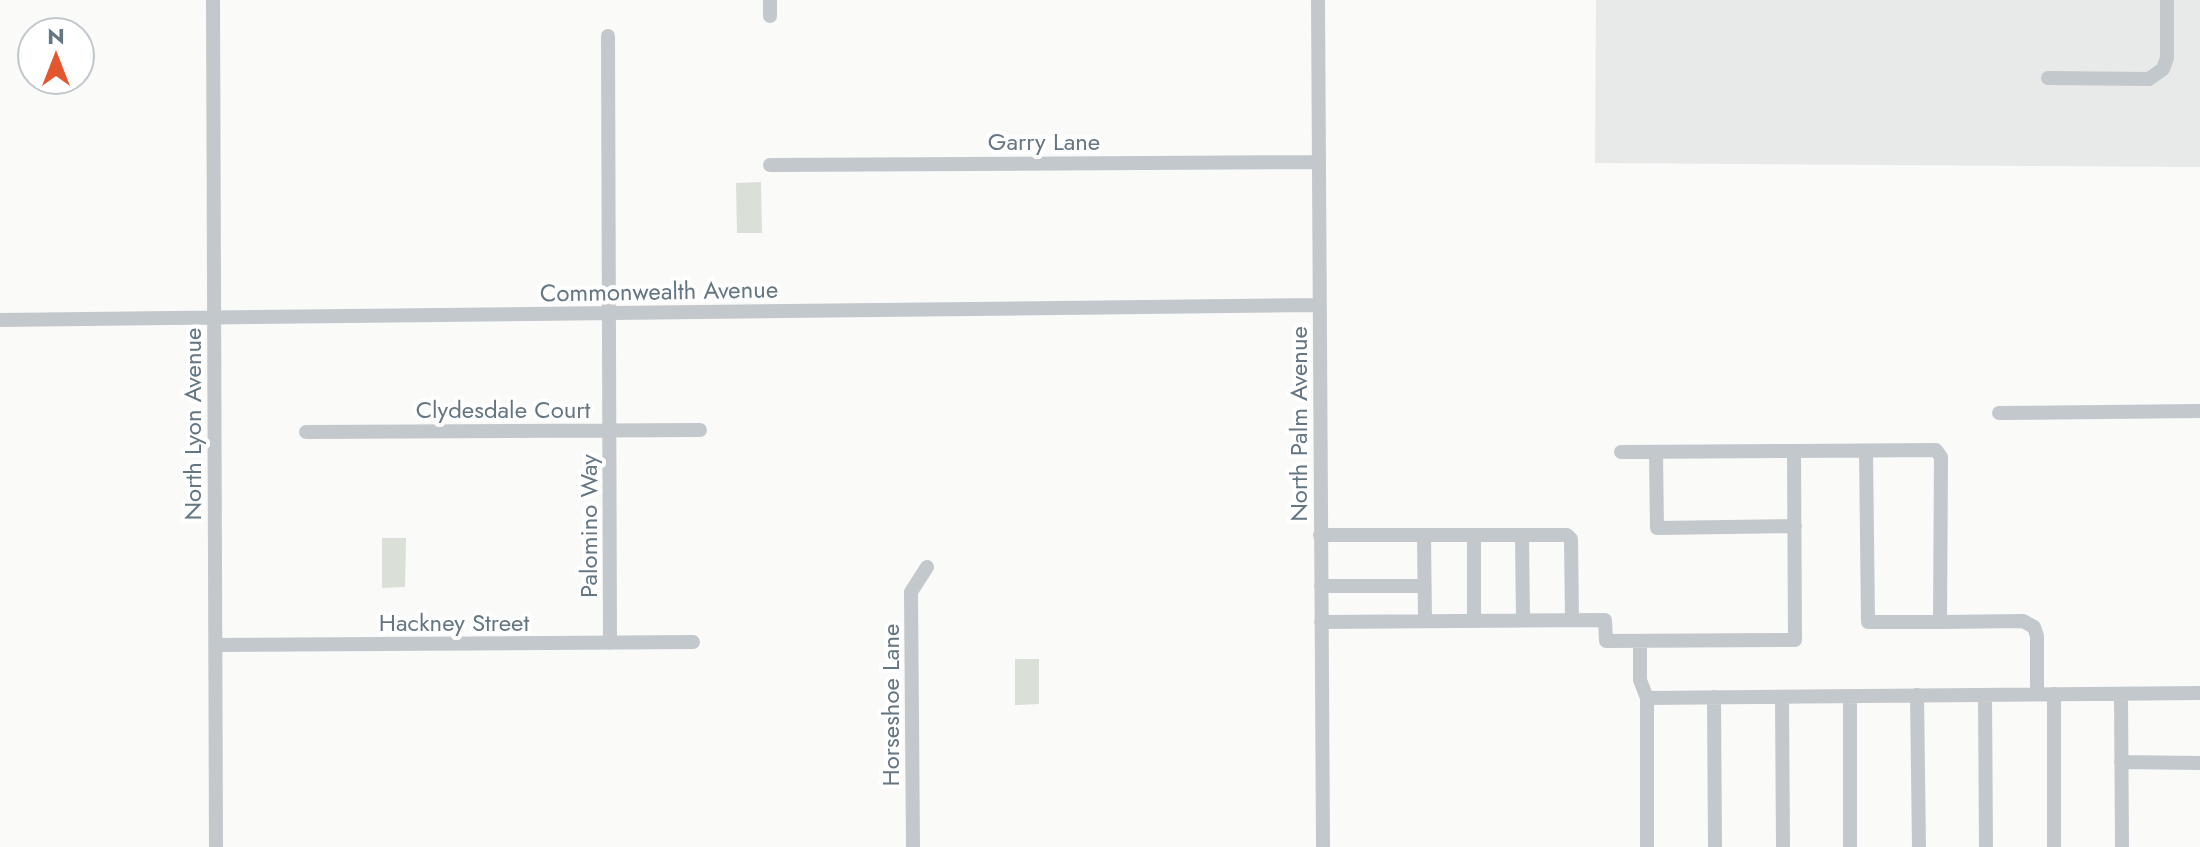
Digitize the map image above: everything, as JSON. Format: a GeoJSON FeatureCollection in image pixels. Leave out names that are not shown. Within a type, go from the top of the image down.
{"type":"FeatureCollection","features":[{"type":"Feature","properties":{"kind":"street","name":"North Lyon Avenue"},"geometry":{"type":"LineString","coordinates":[[213,0],[216,847]]}},
{"type":"Feature","properties":{"kind":"street"},"geometry":{"type":"LineString","coordinates":[[770,0],[770,16]]}},
{"type":"Feature","properties":{"kind":"street","name":"North Palm Avenue"},"geometry":{"type":"LineString","coordinates":[[1318,0],[1323,847]]}},
{"type":"Feature","properties":{"kind":"street"},"geometry":{"type":"LineString","coordinates":[[2048,78],[2149,79],[2163,69],[2167,58],[2167,0]]}},
{"type":"Feature","properties":{"kind":"street","name":"Palomino Way"},"geometry":{"type":"LineString","coordinates":[[608,36],[610,643]]}},
{"type":"Feature","properties":{"kind":"street","name":"Garry Lane"},"geometry":{"type":"LineString","coordinates":[[770,165],[1318,162]]}},
{"type":"Feature","properties":{"kind":"street","name":"Commonwealth Avenue"},"geometry":{"type":"LineString","coordinates":[[0,320],[1319,305]]}},
{"type":"Feature","properties":{"kind":"street"},"geometry":{"type":"LineString","coordinates":[[1999,413],[2200,411]]}},
{"type":"Feature","properties":{"kind":"street","name":"Clydesdale Court"},"geometry":{"type":"LineString","coordinates":[[306,432],[700,430]]}},
{"type":"Feature","properties":{"kind":"street"},"geometry":{"type":"LineString","coordinates":[[1621,452],[1936,450],[1941,457],[1940,622]]}},
{"type":"Feature","properties":{"kind":"street"},"geometry":{"type":"LineString","coordinates":[[1321,622],[1605,620],[1606,641],[1795,640],[1794,451]]}},
{"type":"Feature","properties":{"kind":"street"},"geometry":{"type":"LineString","coordinates":[[1866,451],[1868,622],[2023,621],[2034,627],[2037,636],[2037,694]]}},
{"type":"Feature","properties":{"kind":"street"},"geometry":{"type":"LineString","coordinates":[[1656,452],[1657,528],[1795,526]]}},
{"type":"Feature","properties":{"kind":"street"},"geometry":{"type":"LineString","coordinates":[[1320,535],[1567,535],[1571,539],[1572,620]]}},
{"type":"Feature","properties":{"kind":"street"},"geometry":{"type":"LineString","coordinates":[[1424,535],[1425,621]]}},
{"type":"Feature","properties":{"kind":"street"},"geometry":{"type":"LineString","coordinates":[[1474,535],[1474,621]]}},
{"type":"Feature","properties":{"kind":"street"},"geometry":{"type":"LineString","coordinates":[[1522,535],[1523,620]]}},
{"type":"Feature","properties":{"kind":"street","name":"Horseshoe Lane"},"geometry":{"type":"LineString","coordinates":[[913,847],[911,592],[927,567]]}},
{"type":"Feature","properties":{"kind":"street"},"geometry":{"type":"LineString","coordinates":[[1321,586],[1424,586]]}},
{"type":"Feature","properties":{"kind":"street"},"geometry":{"type":"LineString","coordinates":[[1640,641],[1640,680],[1647,698],[1647,847]]}},
{"type":"Feature","properties":{"kind":"street","name":"Hackney Street"},"geometry":{"type":"LineString","coordinates":[[215,645],[693,642]]}},
{"type":"Feature","properties":{"kind":"street"},"geometry":{"type":"LineString","coordinates":[[1647,698],[2200,693]]}},
{"type":"Feature","properties":{"kind":"street"},"geometry":{"type":"LineString","coordinates":[[2054,694],[2054,847]]}},
{"type":"Feature","properties":{"kind":"street"},"geometry":{"type":"LineString","coordinates":[[2121,694],[2122,847]]}},
{"type":"Feature","properties":{"kind":"street"},"geometry":{"type":"LineString","coordinates":[[1917,695],[1919,847]]}},
{"type":"Feature","properties":{"kind":"street"},"geometry":{"type":"LineString","coordinates":[[1985,695],[1986,847]]}},
{"type":"Feature","properties":{"kind":"street"},"geometry":{"type":"LineString","coordinates":[[1850,696],[1850,847]]}},
{"type":"Feature","properties":{"kind":"street"},"geometry":{"type":"LineString","coordinates":[[1714,697],[1715,847]]}},
{"type":"Feature","properties":{"kind":"street"},"geometry":{"type":"LineString","coordinates":[[1782,697],[1783,847]]}},
{"type":"Feature","properties":{"kind":"street"},"geometry":{"type":"LineString","coordinates":[[2121,762],[2200,763]]}},
{"type":"Feature","properties":{"kind":"shaded area"},"geometry":{"type":"Polygon","coordinates":[[[1596,0],[2200,0],[2200,167],[1595,163],[1596,0]]]}},
{"type":"Feature","properties":{"kind":"shaded area"},"geometry":{"type":"Polygon","coordinates":[[[761,182],[762,233],[737,233],[736,183],[761,182]]]}},
{"type":"Feature","properties":{"kind":"shaded area"},"geometry":{"type":"Polygon","coordinates":[[[382,538],[406,538],[405,587],[382,588],[382,538]]]}},
{"type":"Feature","properties":{"kind":"shaded area"},"geometry":{"type":"Polygon","coordinates":[[[1015,659],[1039,659],[1039,704],[1015,705],[1015,659]]]}}]}
